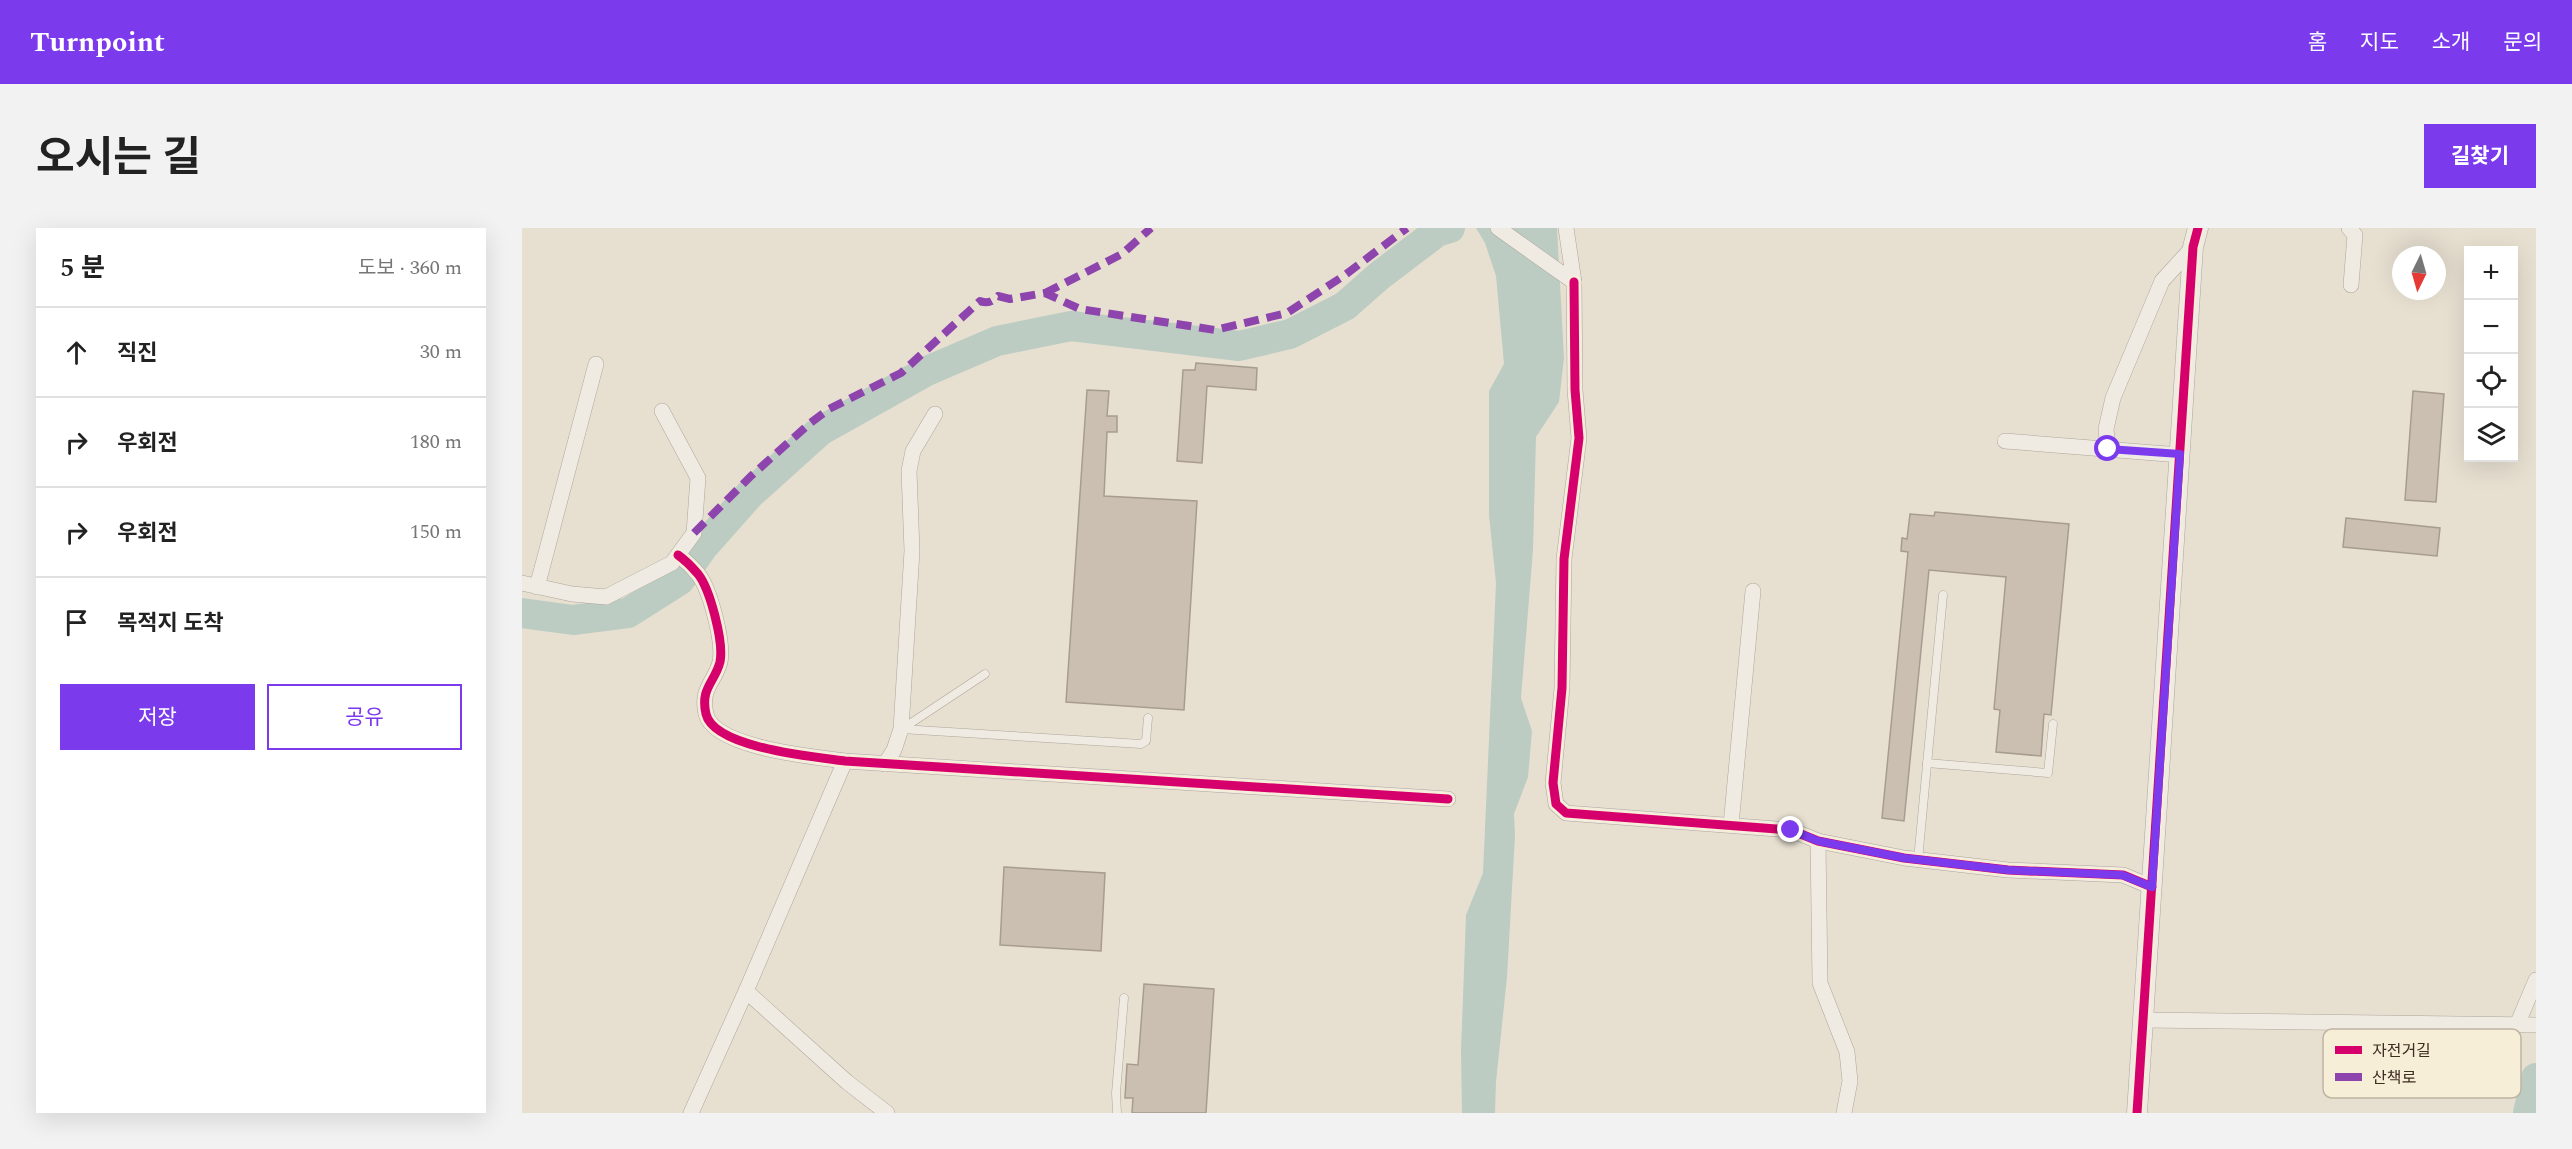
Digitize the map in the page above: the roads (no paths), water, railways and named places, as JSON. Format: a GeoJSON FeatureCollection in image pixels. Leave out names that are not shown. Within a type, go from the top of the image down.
{"type":"FeatureCollection","features":[{"type":"Feature","properties":{"kind":"street"},"geometry":{"type":"LineString","coordinates":[[1498,228],[1568,278]]}},
{"type":"Feature","properties":{"kind":"street"},"geometry":{"type":"LineString","coordinates":[[1566,228],[1579,438],[1564,560],[1562,688],[1553,783],[1556,804],[1566,813],[1791,830],[1818,841],[1918,860],[2008,870],[2122,875],[2152,887]]}},
{"type":"Feature","properties":{"kind":"street"},"geometry":{"type":"LineString","coordinates":[[2349,228],[2355,235],[2351,285]]}},
{"type":"Feature","properties":{"kind":"street"},"geometry":{"type":"LineString","coordinates":[[2108,449],[2106,429],[2113,398],[2162,281],[2195,238]]}},
{"type":"Feature","properties":{"kind":"street"},"geometry":{"type":"LineString","coordinates":[[2137,1113],[2195,238]]}},
{"type":"Feature","properties":{"kind":"street"},"geometry":{"type":"LineString","coordinates":[[596,364],[529,585],[606,597],[680,556],[694,533],[698,478],[662,411]]}},
{"type":"Feature","properties":{"kind":"street"},"geometry":{"type":"LineString","coordinates":[[885,764],[894,750],[901,729],[912,551],[909,471],[913,451],[935,414]]}},
{"type":"Feature","properties":{"kind":"street"},"geometry":{"type":"LineString","coordinates":[[2005,441],[2180,454]]}},
{"type":"Feature","properties":{"kind":"street"},"geometry":{"type":"LineString","coordinates":[[680,556],[699,576],[719,628],[720,662],[705,693],[706,716],[722,734],[782,753],[885,764],[1448,799]]}},
{"type":"Feature","properties":{"kind":"street"},"geometry":{"type":"LineString","coordinates":[[1731,825],[1753,591]]}},
{"type":"Feature","properties":{"kind":"street"},"geometry":{"type":"LineString","coordinates":[[691,1113],[845,761]]}},
{"type":"Feature","properties":{"kind":"street"},"geometry":{"type":"LineString","coordinates":[[1818,841],[1820,983],[1847,1052],[1850,1081],[1844,1113]]}},
{"type":"Feature","properties":{"kind":"street"},"geometry":{"type":"LineString","coordinates":[[2144,1020],[2527,1025],[2536,980]]}},
{"type":"Feature","properties":{"kind":"street"},"geometry":{"type":"LineString","coordinates":[[746,991],[847,1082],[887,1113]]}},
{"type":"Feature","properties":{"kind":"lane"},"geometry":{"type":"LineString","coordinates":[[1918,860],[1943,595]]}},
{"type":"Feature","properties":{"kind":"lane"},"geometry":{"type":"LineString","coordinates":[[901,729],[985,674]]}},
{"type":"Feature","properties":{"kind":"lane"},"geometry":{"type":"LineString","coordinates":[[901,729],[1141,744],[1146,741],[1148,718]]}},
{"type":"Feature","properties":{"kind":"lane"},"geometry":{"type":"LineString","coordinates":[[1927,763],[2049,773],[2053,724]]}},
{"type":"Feature","properties":{"kind":"lane"},"geometry":{"type":"LineString","coordinates":[[1117,1113],[1124,998]]}},
{"type":"Feature","properties":{"kind":"waterway"},"geometry":{"type":"LineString","coordinates":[[522,613],[573,620],[628,613],[680,580],[703,547],[750,494],[820,431],[927,371],[997,341],[1071,326],[1239,346],[1290,334],[1345,306],[1379,276],[1437,232],[1450,228]]}},
{"type":"Feature","properties":{"kind":"waterway"},"geometry":{"type":"LineString","coordinates":[[2528,1113],[2536,1078]]}}]}
